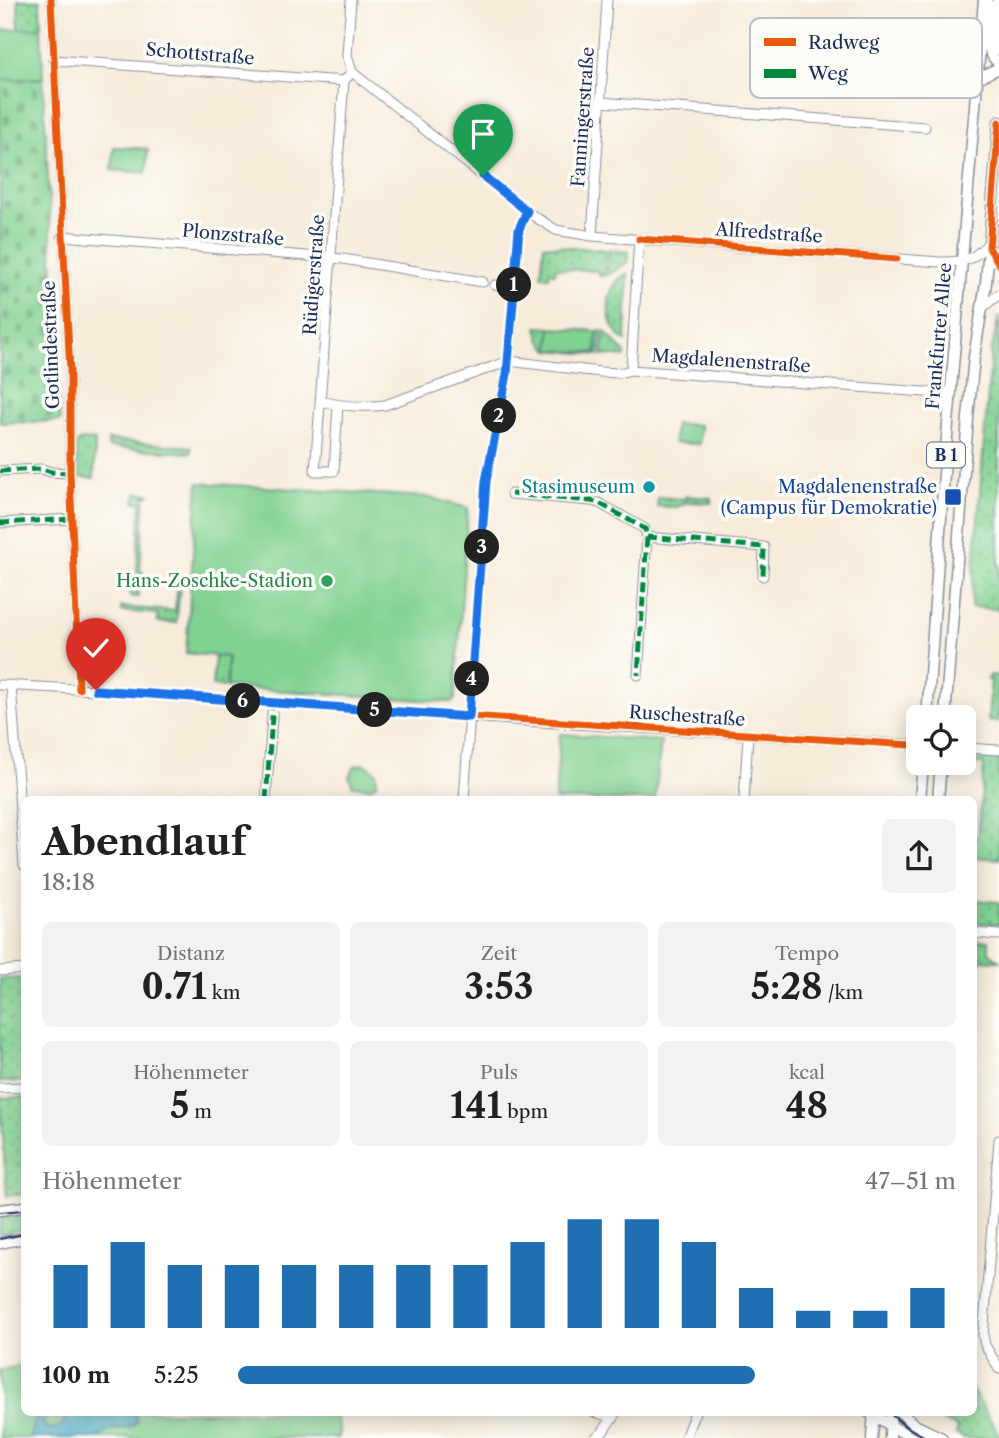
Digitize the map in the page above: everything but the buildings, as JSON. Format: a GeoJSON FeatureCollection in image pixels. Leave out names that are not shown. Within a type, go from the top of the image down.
{"type":"FeatureCollection","features":[{"type":"Feature","properties":{"kind":"main road"},"geometry":{"type":"LineString","coordinates":[[982,76],[999,65],[989,48],[991,8],[985,0]]}},
{"type":"Feature","properties":{"kind":"main road","name":"Frankfurter Allee"},"geometry":{"type":"LineString","coordinates":[[982,33],[985,0]]}},
{"type":"Feature","properties":{"kind":"main road"},"geometry":{"type":"LineString","coordinates":[[998,0],[996,37],[999,49]]}},
{"type":"Feature","properties":{"kind":"main road","name":"Frankfurter Allee"},"geometry":{"type":"LineString","coordinates":[[928,705],[976,98]]}},
{"type":"Feature","properties":{"kind":"main road","name":"Frankfurter Allee"},"geometry":{"type":"LineString","coordinates":[[946,705],[968,418],[990,244],[999,122]]}},
{"type":"Feature","properties":{"kind":"main road"},"geometry":{"type":"LineString","coordinates":[[920,796],[922,775]]}},
{"type":"Feature","properties":{"kind":"main road"},"geometry":{"type":"LineString","coordinates":[[938,796],[940,775]]}},
{"type":"Feature","properties":{"kind":"main road"},"geometry":{"type":"LineString","coordinates":[[0,1210],[21,1207]]}},
{"type":"Feature","properties":{"kind":"main road"},"geometry":{"type":"LineString","coordinates":[[0,1243],[21,1239]]}},
{"type":"Feature","properties":{"kind":"main road"},"geometry":{"type":"LineString","coordinates":[[872,1416],[872,1438]]}},
{"type":"Feature","properties":{"kind":"main road"},"geometry":{"type":"LineString","coordinates":[[876,1416],[912,1438]]}},
{"type":"Feature","properties":{"kind":"main road"},"geometry":{"type":"LineString","coordinates":[[890,1438],[891,1416]]}},
{"type":"Feature","properties":{"kind":"main road"},"geometry":{"type":"LineString","coordinates":[[905,1416],[915,1425],[942,1438]]}},
{"type":"Feature","properties":{"kind":"street","name":"Gotlindestraße"},"geometry":{"type":"LineString","coordinates":[[51,0],[70,371],[70,473],[79,689]]}},
{"type":"Feature","properties":{"kind":"street"},"geometry":{"type":"LineString","coordinates":[[351,0],[347,55],[352,72],[527,211],[556,230],[592,236]]}},
{"type":"Feature","properties":{"kind":"street","name":"Fanningerstraße"},"geometry":{"type":"LineString","coordinates":[[592,236],[607,0]]}},
{"type":"Feature","properties":{"kind":"street","name":"Schottstraße"},"geometry":{"type":"LineString","coordinates":[[52,60],[344,81]]}},
{"type":"Feature","properties":{"kind":"street"},"geometry":{"type":"LineString","coordinates":[[344,81],[352,72]]}},
{"type":"Feature","properties":{"kind":"street","name":"Rüdigerstraße"},"geometry":{"type":"LineString","coordinates":[[338,405],[334,471],[315,471],[344,81]]}},
{"type":"Feature","properties":{"kind":"street"},"geometry":{"type":"LineString","coordinates":[[600,102],[925,127]]}},
{"type":"Feature","properties":{"kind":"street"},"geometry":{"type":"LineString","coordinates":[[464,796],[486,481],[509,361],[519,229],[527,211]]}},
{"type":"Feature","properties":{"kind":"street","name":"Plonzstraße"},"geometry":{"type":"LineString","coordinates":[[62,236],[331,258],[483,282]]}},
{"type":"Feature","properties":{"kind":"street","name":"Alfredstraße"},"geometry":{"type":"LineString","coordinates":[[592,236],[963,262]]}},
{"type":"Feature","properties":{"kind":"street"},"geometry":{"type":"LineString","coordinates":[[631,370],[639,239]]}},
{"type":"Feature","properties":{"kind":"street"},"geometry":{"type":"LineString","coordinates":[[963,262],[978,256],[990,244],[999,264]]}},
{"type":"Feature","properties":{"kind":"street"},"geometry":{"type":"LineString","coordinates":[[495,285],[514,286]]}},
{"type":"Feature","properties":{"kind":"street"},"geometry":{"type":"LineString","coordinates":[[982,308],[999,294]]}},
{"type":"Feature","properties":{"kind":"street"},"geometry":{"type":"LineString","coordinates":[[320,401],[368,407],[385,405],[509,361]]}},
{"type":"Feature","properties":{"kind":"street","name":"Magdalenenstraße"},"geometry":{"type":"LineString","coordinates":[[509,361],[619,373],[631,370],[951,394]]}},
{"type":"Feature","properties":{"kind":"street"},"geometry":{"type":"LineString","coordinates":[[0,471],[42,469],[70,473]]}},
{"type":"Feature","properties":{"kind":"street"},"geometry":{"type":"LineString","coordinates":[[511,494],[599,503],[645,529],[647,537],[638,675]]}},
{"type":"Feature","properties":{"kind":"street"},"geometry":{"type":"LineString","coordinates":[[0,523],[72,519]]}},
{"type":"Feature","properties":{"kind":"street"},"geometry":{"type":"LineString","coordinates":[[647,537],[764,547],[762,576]]}},
{"type":"Feature","properties":{"kind":"street","name":"Ruschestraße"},"geometry":{"type":"LineString","coordinates":[[0,685],[906,745]]}},
{"type":"Feature","properties":{"kind":"street"},"geometry":{"type":"LineString","coordinates":[[11,685],[21,796]]}},
{"type":"Feature","properties":{"kind":"street"},"geometry":{"type":"LineString","coordinates":[[266,796],[273,704]]}},
{"type":"Feature","properties":{"kind":"street"},"geometry":{"type":"LineString","coordinates":[[744,796],[748,735]]}},
{"type":"Feature","properties":{"kind":"street"},"geometry":{"type":"LineString","coordinates":[[976,749],[999,750]]}},
{"type":"Feature","properties":{"kind":"street"},"geometry":{"type":"LineString","coordinates":[[977,933],[999,935]]}},
{"type":"Feature","properties":{"kind":"street"},"geometry":{"type":"LineString","coordinates":[[0,971],[21,969]]}},
{"type":"Feature","properties":{"kind":"street"},"geometry":{"type":"LineString","coordinates":[[0,1088],[21,1087]]}},
{"type":"Feature","properties":{"kind":"street"},"geometry":{"type":"LineString","coordinates":[[999,1140],[996,1214],[983,1336],[985,1345],[999,1369]]}},
{"type":"Feature","properties":{"kind":"street"},"geometry":{"type":"LineString","coordinates":[[595,1438],[614,1416]]}},
{"type":"Feature","properties":{"kind":"street"},"geometry":{"type":"LineString","coordinates":[[685,1438],[693,1416]]}},
{"type":"Feature","properties":{"kind":"green space"},"geometry":{"type":"Polygon","coordinates":[[[18,0],[40,0],[41,28],[19,29],[18,0]]]}},
{"type":"Feature","properties":{"kind":"green space"},"geometry":{"type":"Polygon","coordinates":[[[41,28],[43,78],[0,80],[0,30],[41,28]]]}},
{"type":"Feature","properties":{"kind":"green space"},"geometry":{"type":"Polygon","coordinates":[[[43,78],[60,421],[0,423],[0,80],[43,78]]]}},
{"type":"Feature","properties":{"kind":"green space"},"geometry":{"type":"Polygon","coordinates":[[[114,147],[148,149],[146,173],[112,170],[114,147]]]}},
{"type":"Feature","properties":{"kind":"green space"},"geometry":{"type":"Polygon","coordinates":[[[544,245],[606,250],[604,276],[599,276],[598,271],[556,268],[555,273],[549,273],[549,277],[541,276],[544,245]]]}},
{"type":"Feature","properties":{"kind":"green space"},"geometry":{"type":"Polygon","coordinates":[[[609,250],[629,252],[628,262],[607,276],[609,250]]]}},
{"type":"Feature","properties":{"kind":"green space"},"geometry":{"type":"Polygon","coordinates":[[[628,273],[626,341],[613,326],[609,306],[614,287],[628,273]]]}},
{"type":"Feature","properties":{"kind":"green space"},"geometry":{"type":"Polygon","coordinates":[[[999,316],[999,609],[971,607],[991,353],[999,316]]]}},
{"type":"Feature","properties":{"kind":"green space"},"geometry":{"type":"Polygon","coordinates":[[[537,327],[551,328],[550,350],[596,352],[597,331],[601,331],[599,355],[549,350],[540,339],[537,327]]]}},
{"type":"Feature","properties":{"kind":"green space"},"geometry":{"type":"Polygon","coordinates":[[[551,328],[597,331],[596,353],[550,350],[551,328]]]}},
{"type":"Feature","properties":{"kind":"green space"},"geometry":{"type":"Polygon","coordinates":[[[604,331],[625,353],[625,357],[602,355],[604,331]]]}},
{"type":"Feature","properties":{"kind":"green space"},"geometry":{"type":"Polygon","coordinates":[[[675,424],[700,425],[699,444],[674,443],[675,424]]]}},
{"type":"Feature","properties":{"kind":"green space"},"geometry":{"type":"Polygon","coordinates":[[[84,440],[95,441],[94,478],[77,477],[76,445],[84,440]]]}},
{"type":"Feature","properties":{"kind":"green space"},"geometry":{"type":"Polygon","coordinates":[[[108,440],[191,447],[191,453],[108,447],[108,440]]]}},
{"type":"Feature","properties":{"kind":"green space","name":"Hans-Zoschke-Stadion"},"geometry":{"type":"Polygon","coordinates":[[[198,483],[427,497],[468,508],[455,699],[451,702],[226,687],[228,657],[186,653],[198,483]]]}},
{"type":"Feature","properties":{"kind":"green space"},"geometry":{"type":"Polygon","coordinates":[[[136,493],[151,494],[145,496],[140,569],[145,576],[137,576],[136,581],[141,503],[135,502],[136,493]]]}},
{"type":"Feature","properties":{"kind":"green space"},"geometry":{"type":"Polygon","coordinates":[[[686,496],[712,498],[712,503],[688,502],[677,507],[657,506],[658,497],[685,499],[686,496]]]}},
{"type":"Feature","properties":{"kind":"green space"},"geometry":{"type":"Polygon","coordinates":[[[136,583],[139,584],[138,597],[131,596],[129,586],[136,586],[136,583]]]}},
{"type":"Feature","properties":{"kind":"green space"},"geometry":{"type":"Polygon","coordinates":[[[177,590],[180,590],[176,623],[157,622],[158,614],[121,611],[121,607],[175,611],[177,590]]]}},
{"type":"Feature","properties":{"kind":"green space"},"geometry":{"type":"Polygon","coordinates":[[[215,656],[228,656],[226,687],[212,686],[215,656]]]}},
{"type":"Feature","properties":{"kind":"green space"},"geometry":{"type":"Polygon","coordinates":[[[989,675],[999,676],[998,722],[988,721],[991,680],[988,680],[989,675]]]}},
{"type":"Feature","properties":{"kind":"green space"},"geometry":{"type":"Polygon","coordinates":[[[560,734],[661,741],[655,796],[555,796],[560,734]]]}},
{"type":"Feature","properties":{"kind":"green space"},"geometry":{"type":"Polygon","coordinates":[[[976,756],[999,758],[999,859],[977,857],[984,764],[976,764],[976,756]]]}},
{"type":"Feature","properties":{"kind":"green space"},"geometry":{"type":"Polygon","coordinates":[[[365,764],[376,772],[377,783],[370,788],[353,786],[349,776],[355,766],[365,764]]]}},
{"type":"Feature","properties":{"kind":"green space"},"geometry":{"type":"Polygon","coordinates":[[[977,900],[999,904],[999,924],[977,923],[977,900]]]}},
{"type":"Feature","properties":{"kind":"green space"},"geometry":{"type":"Polygon","coordinates":[[[977,940],[989,941],[989,952],[999,961],[979,960],[977,984],[977,940]]]}},
{"type":"Feature","properties":{"kind":"green space"},"geometry":{"type":"Polygon","coordinates":[[[21,978],[21,1081],[0,1082],[0,979],[21,978]]]}},
{"type":"Feature","properties":{"kind":"green space"},"geometry":{"type":"Polygon","coordinates":[[[21,1097],[21,1194],[7,1196],[0,1098],[21,1097]]]}},
{"type":"Feature","properties":{"kind":"green space"},"geometry":{"type":"Polygon","coordinates":[[[21,1216],[21,1230],[0,1234],[0,1217],[21,1216]]]}},
{"type":"Feature","properties":{"kind":"green space"},"geometry":{"type":"Polygon","coordinates":[[[21,1366],[21,1416],[335,1416],[340,1433],[337,1438],[0,1438],[0,1370],[21,1366]]]}},
{"type":"Feature","properties":{"kind":"green space"},"geometry":{"type":"Polygon","coordinates":[[[977,1398],[999,1438],[965,1438],[956,1434],[958,1428],[934,1416],[977,1416],[977,1398]]]}},
{"type":"Feature","properties":{"kind":"water"},"geometry":{"type":"Polygon","coordinates":[[[38,1416],[48,1416],[42,1422],[48,1429],[63,1424],[63,1416],[135,1416],[138,1421],[132,1426],[111,1430],[96,1438],[30,1438],[33,1424],[38,1416]]]}},
{"type":"Feature","properties":{"kind":"tram line"},"geometry":{"type":"LineString","coordinates":[[0,1212],[21,1210]]}},
{"type":"Feature","properties":{"kind":"tram line"},"geometry":{"type":"LineString","coordinates":[[0,1239],[21,1235]]}},
{"type":"Feature","properties":{"kind":"tram line"},"geometry":{"type":"LineString","coordinates":[[893,1416],[927,1438]]}},
{"type":"Feature","properties":{"kind":"marked path"},"geometry":{"type":"LineString","coordinates":[[0,471],[42,469],[70,473]]}},
{"type":"Feature","properties":{"kind":"marked path"},"geometry":{"type":"LineString","coordinates":[[511,494],[599,503],[645,529],[647,537],[638,675]]}},
{"type":"Feature","properties":{"kind":"marked path"},"geometry":{"type":"LineString","coordinates":[[0,523],[72,519]]}},
{"type":"Feature","properties":{"kind":"marked path"},"geometry":{"type":"LineString","coordinates":[[647,537],[764,547],[763,576]]}},
{"type":"Feature","properties":{"kind":"marked path"},"geometry":{"type":"LineString","coordinates":[[266,796],[273,703]]}},
{"type":"Feature","properties":{"kind":"cycle path"},"geometry":{"type":"LineString","coordinates":[[51,0],[70,371],[70,473],[79,689]]}},
{"type":"Feature","properties":{"kind":"cycle path"},"geometry":{"type":"LineString","coordinates":[[999,122],[989,248],[999,264]]}},
{"type":"Feature","properties":{"kind":"cycle path"},"geometry":{"type":"LineString","coordinates":[[639,239],[897,259]]}},
{"type":"Feature","properties":{"kind":"cycle path"},"geometry":{"type":"LineString","coordinates":[[454,715],[906,745]]}},
{"type":"Feature","properties":{"kind":"place","name":"Stasimuseum"},"geometry":{"type":"Point","coordinates":[649,487]}},
{"type":"Feature","properties":{"kind":"place","name":"Magdalenenstraße (Campus für Demokratie)"},"geometry":{"type":"Point","coordinates":[953,497]}},
{"type":"Feature","properties":{"kind":"place","name":"Hans-Zoschke-Stadion"},"geometry":{"type":"Point","coordinates":[327,581]}},
{"type":"Feature","properties":{"kind":"route"},"geometry":{"type":"LineString","coordinates":[[96,690],[469,717],[486,481],[507,374],[519,229],[527,211],[483,176]]}}]}
